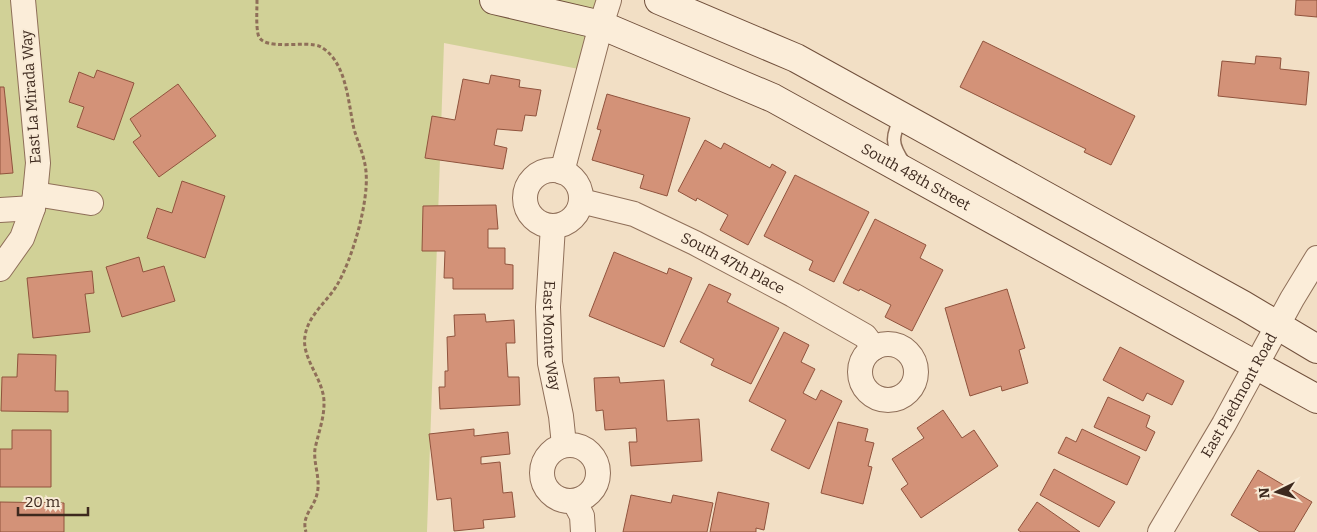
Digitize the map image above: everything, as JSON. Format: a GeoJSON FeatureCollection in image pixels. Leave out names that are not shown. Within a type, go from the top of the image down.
{"type":"FeatureCollection","features":[{"type":"Feature","properties":{"kind":"main road","name":"South 48th Street"},"geometry":{"type":"LineString","coordinates":[[494,0],[605,12],[772,98],[912,174],[1317,399]]}},
{"type":"Feature","properties":{"kind":"main road"},"geometry":{"type":"LineString","coordinates":[[659,0],[796,58],[902,115],[1317,349]]}},
{"type":"Feature","properties":{"kind":"street","name":"East La Mirada Way"},"geometry":{"type":"LineString","coordinates":[[0,269],[22,238],[34,201],[38,162],[23,0]]}},
{"type":"Feature","properties":{"kind":"street"},"geometry":{"type":"LineString","coordinates":[[562,172],[605,12]]}},
{"type":"Feature","properties":{"kind":"street"},"geometry":{"type":"LineString","coordinates":[[545,171],[562,172],[571,176],[581,192],[581,201],[579,210],[569,222],[553,226],[544,225],[537,221],[526,206],[525,198],[531,181],[545,171]]}},
{"type":"Feature","properties":{"kind":"street"},"geometry":{"type":"LineString","coordinates":[[0,210],[34,201],[91,203]]}},
{"type":"Feature","properties":{"kind":"street","name":"South 47th Place"},"geometry":{"type":"LineString","coordinates":[[581,201],[634,214],[695,242],[793,294],[865,336],[874,348]]}},
{"type":"Feature","properties":{"kind":"street","name":"East Monte Way"},"geometry":{"type":"LineString","coordinates":[[553,226],[548,308],[550,363],[561,416],[564,445]]}},
{"type":"Feature","properties":{"kind":"street","name":"East Piedmont Road"},"geometry":{"type":"LineString","coordinates":[[1164,531],[1317,258]]}},
{"type":"Feature","properties":{"kind":"street"},"geometry":{"type":"LineString","coordinates":[[573,444],[582,447],[595,459],[598,468],[598,477],[590,493],[574,501],[555,497],[548,490],[542,473],[548,455],[555,448],[564,445],[573,444]]}},
{"type":"Feature","properties":{"kind":"street"},"geometry":{"type":"LineString","coordinates":[[574,501],[582,516],[583,532]]}},
{"type":"Feature","properties":{"kind":"lane"},"geometry":{"type":"LineString","coordinates":[[902,115],[894,132],[894,150],[912,174]]}},
{"type":"Feature","properties":{"kind":"path"},"geometry":{"type":"LineString","coordinates":[[257,0],[258,36],[263,42],[320,46],[330,55],[338,67],[349,93],[354,128],[367,174],[359,226],[346,266],[337,286],[313,316],[305,336],[305,347],[324,394],[324,405],[315,450],[318,494],[305,517],[304,526],[306,532]]}},
{"type":"Feature","properties":{"kind":"green space"},"geometry":{"type":"Polygon","coordinates":[[[0,0],[609,0],[589,71],[444,43],[427,532],[0,532],[0,0]]]}},
{"type":"Feature","properties":{"kind":"building"},"geometry":{"type":"Polygon","coordinates":[[[1296,0],[1317,0],[1317,17],[1295,15],[1296,0]]]}},
{"type":"Feature","properties":{"kind":"building"},"geometry":{"type":"Polygon","coordinates":[[[983,41],[1135,116],[1111,165],[1084,152],[1086,149],[960,87],[983,41]]]}},
{"type":"Feature","properties":{"kind":"building"},"geometry":{"type":"Polygon","coordinates":[[[1256,56],[1281,58],[1280,69],[1309,72],[1306,105],[1218,96],[1222,61],[1255,64],[1256,56]]]}},
{"type":"Feature","properties":{"kind":"building"},"geometry":{"type":"Polygon","coordinates":[[[97,70],[134,83],[114,140],[77,127],[84,107],[69,102],[79,72],[94,78],[97,70]]]}},
{"type":"Feature","properties":{"kind":"building"},"geometry":{"type":"Polygon","coordinates":[[[491,75],[520,80],[519,87],[541,90],[536,116],[525,115],[522,131],[497,129],[494,145],[507,148],[503,169],[425,158],[432,116],[455,120],[463,79],[489,84],[491,75]]]}},
{"type":"Feature","properties":{"kind":"building"},"geometry":{"type":"Polygon","coordinates":[[[178,84],[216,136],[159,177],[133,142],[141,136],[130,119],[178,84]]]}},
{"type":"Feature","properties":{"kind":"building"},"geometry":{"type":"Polygon","coordinates":[[[0,87],[4,87],[13,173],[0,174],[0,87]]]}},
{"type":"Feature","properties":{"kind":"building"},"geometry":{"type":"Polygon","coordinates":[[[607,94],[690,118],[667,196],[640,188],[644,175],[592,160],[601,130],[597,129],[607,94]]]}},
{"type":"Feature","properties":{"kind":"building"},"geometry":{"type":"Polygon","coordinates":[[[705,140],[721,149],[724,143],[770,168],[772,164],[786,172],[748,245],[720,230],[728,215],[697,198],[696,201],[678,191],[705,140]]]}},
{"type":"Feature","properties":{"kind":"building"},"geometry":{"type":"Polygon","coordinates":[[[795,175],[869,212],[834,282],[809,270],[813,261],[764,236],[795,175]]]}},
{"type":"Feature","properties":{"kind":"building"},"geometry":{"type":"Polygon","coordinates":[[[182,181],[225,196],[205,258],[147,238],[157,208],[172,213],[182,181]]]}},
{"type":"Feature","properties":{"kind":"building"},"geometry":{"type":"Polygon","coordinates":[[[496,205],[498,229],[488,229],[488,248],[505,248],[505,264],[513,265],[513,289],[453,289],[453,278],[444,278],[445,251],[422,251],[423,206],[496,205]]]}},
{"type":"Feature","properties":{"kind":"building"},"geometry":{"type":"Polygon","coordinates":[[[875,219],[926,245],[920,258],[943,270],[912,331],[885,317],[891,305],[860,289],[859,291],[843,283],[875,219]]]}},
{"type":"Feature","properties":{"kind":"building"},"geometry":{"type":"Polygon","coordinates":[[[614,252],[667,274],[669,268],[692,278],[664,347],[589,316],[614,252]]]}},
{"type":"Feature","properties":{"kind":"building"},"geometry":{"type":"Polygon","coordinates":[[[139,257],[143,272],[164,266],[175,301],[122,317],[106,267],[139,257]]]}},
{"type":"Feature","properties":{"kind":"building"},"geometry":{"type":"Polygon","coordinates":[[[92,271],[94,293],[85,294],[90,332],[33,338],[27,278],[92,271]]]}},
{"type":"Feature","properties":{"kind":"building"},"geometry":{"type":"Polygon","coordinates":[[[709,284],[731,294],[727,302],[779,328],[751,384],[711,365],[714,359],[680,342],[709,284]]]}},
{"type":"Feature","properties":{"kind":"building"},"geometry":{"type":"Polygon","coordinates":[[[1007,289],[1025,348],[1019,350],[1028,383],[1002,391],[1001,386],[970,396],[945,308],[1007,289]]]}},
{"type":"Feature","properties":{"kind":"building"},"geometry":{"type":"Polygon","coordinates":[[[485,314],[486,322],[514,320],[515,343],[506,343],[508,377],[519,377],[520,405],[440,409],[439,387],[445,387],[445,371],[448,371],[447,337],[455,336],[454,315],[485,314]]]}},
{"type":"Feature","properties":{"kind":"building"},"geometry":{"type":"Polygon","coordinates":[[[784,332],[809,345],[801,362],[815,369],[803,393],[816,400],[821,390],[842,401],[809,469],[771,450],[786,420],[749,401],[784,332]]]}},
{"type":"Feature","properties":{"kind":"building"},"geometry":{"type":"Polygon","coordinates":[[[1120,347],[1184,381],[1172,405],[1147,393],[1143,401],[1103,380],[1120,347]]]}},
{"type":"Feature","properties":{"kind":"building"},"geometry":{"type":"Polygon","coordinates":[[[18,354],[56,355],[55,391],[68,391],[68,412],[1,411],[2,377],[17,377],[18,354]]]}},
{"type":"Feature","properties":{"kind":"building"},"geometry":{"type":"Polygon","coordinates":[[[619,377],[620,383],[664,380],[667,421],[699,419],[702,461],[631,466],[629,442],[637,442],[636,428],[605,430],[603,410],[596,411],[594,378],[619,377]]]}},
{"type":"Feature","properties":{"kind":"building"},"geometry":{"type":"Polygon","coordinates":[[[1108,397],[1150,416],[1146,427],[1155,432],[1146,451],[1094,427],[1108,397]]]}},
{"type":"Feature","properties":{"kind":"building"},"geometry":{"type":"Polygon","coordinates":[[[943,410],[962,438],[974,430],[998,466],[921,518],[901,489],[908,484],[892,459],[924,438],[917,428],[943,410]]]}},
{"type":"Feature","properties":{"kind":"building"},"geometry":{"type":"Polygon","coordinates":[[[838,422],[868,429],[865,441],[874,443],[868,466],[872,467],[863,504],[821,493],[838,422]]]}},
{"type":"Feature","properties":{"kind":"building"},"geometry":{"type":"Polygon","coordinates":[[[474,429],[474,436],[508,432],[510,454],[481,457],[481,464],[500,462],[503,493],[512,492],[515,517],[483,520],[484,528],[454,531],[451,498],[437,500],[429,434],[474,429]]]}},
{"type":"Feature","properties":{"kind":"building"},"geometry":{"type":"Polygon","coordinates":[[[1082,429],[1140,457],[1127,485],[1058,453],[1066,437],[1076,442],[1082,429]]]}},
{"type":"Feature","properties":{"kind":"building"},"geometry":{"type":"Polygon","coordinates":[[[12,430],[51,430],[51,487],[0,487],[0,449],[12,449],[12,430]]]}},
{"type":"Feature","properties":{"kind":"building"},"geometry":{"type":"Polygon","coordinates":[[[1054,469],[1115,502],[1099,527],[1040,495],[1054,469]]]}},
{"type":"Feature","properties":{"kind":"building"},"geometry":{"type":"Polygon","coordinates":[[[1258,470],[1312,502],[1294,532],[1260,532],[1231,515],[1258,470]]]}},
{"type":"Feature","properties":{"kind":"building"},"geometry":{"type":"Polygon","coordinates":[[[718,492],[769,503],[764,530],[756,528],[756,532],[710,532],[718,492]]]}},
{"type":"Feature","properties":{"kind":"building"},"geometry":{"type":"Polygon","coordinates":[[[631,495],[671,503],[673,495],[713,503],[707,532],[623,532],[631,495]]]}},
{"type":"Feature","properties":{"kind":"building"},"geometry":{"type":"Polygon","coordinates":[[[0,502],[64,503],[64,532],[0,532],[0,502]]]}},
{"type":"Feature","properties":{"kind":"building"},"geometry":{"type":"Polygon","coordinates":[[[1037,502],[1080,532],[1021,532],[1018,530],[1037,502]]]}}]}
